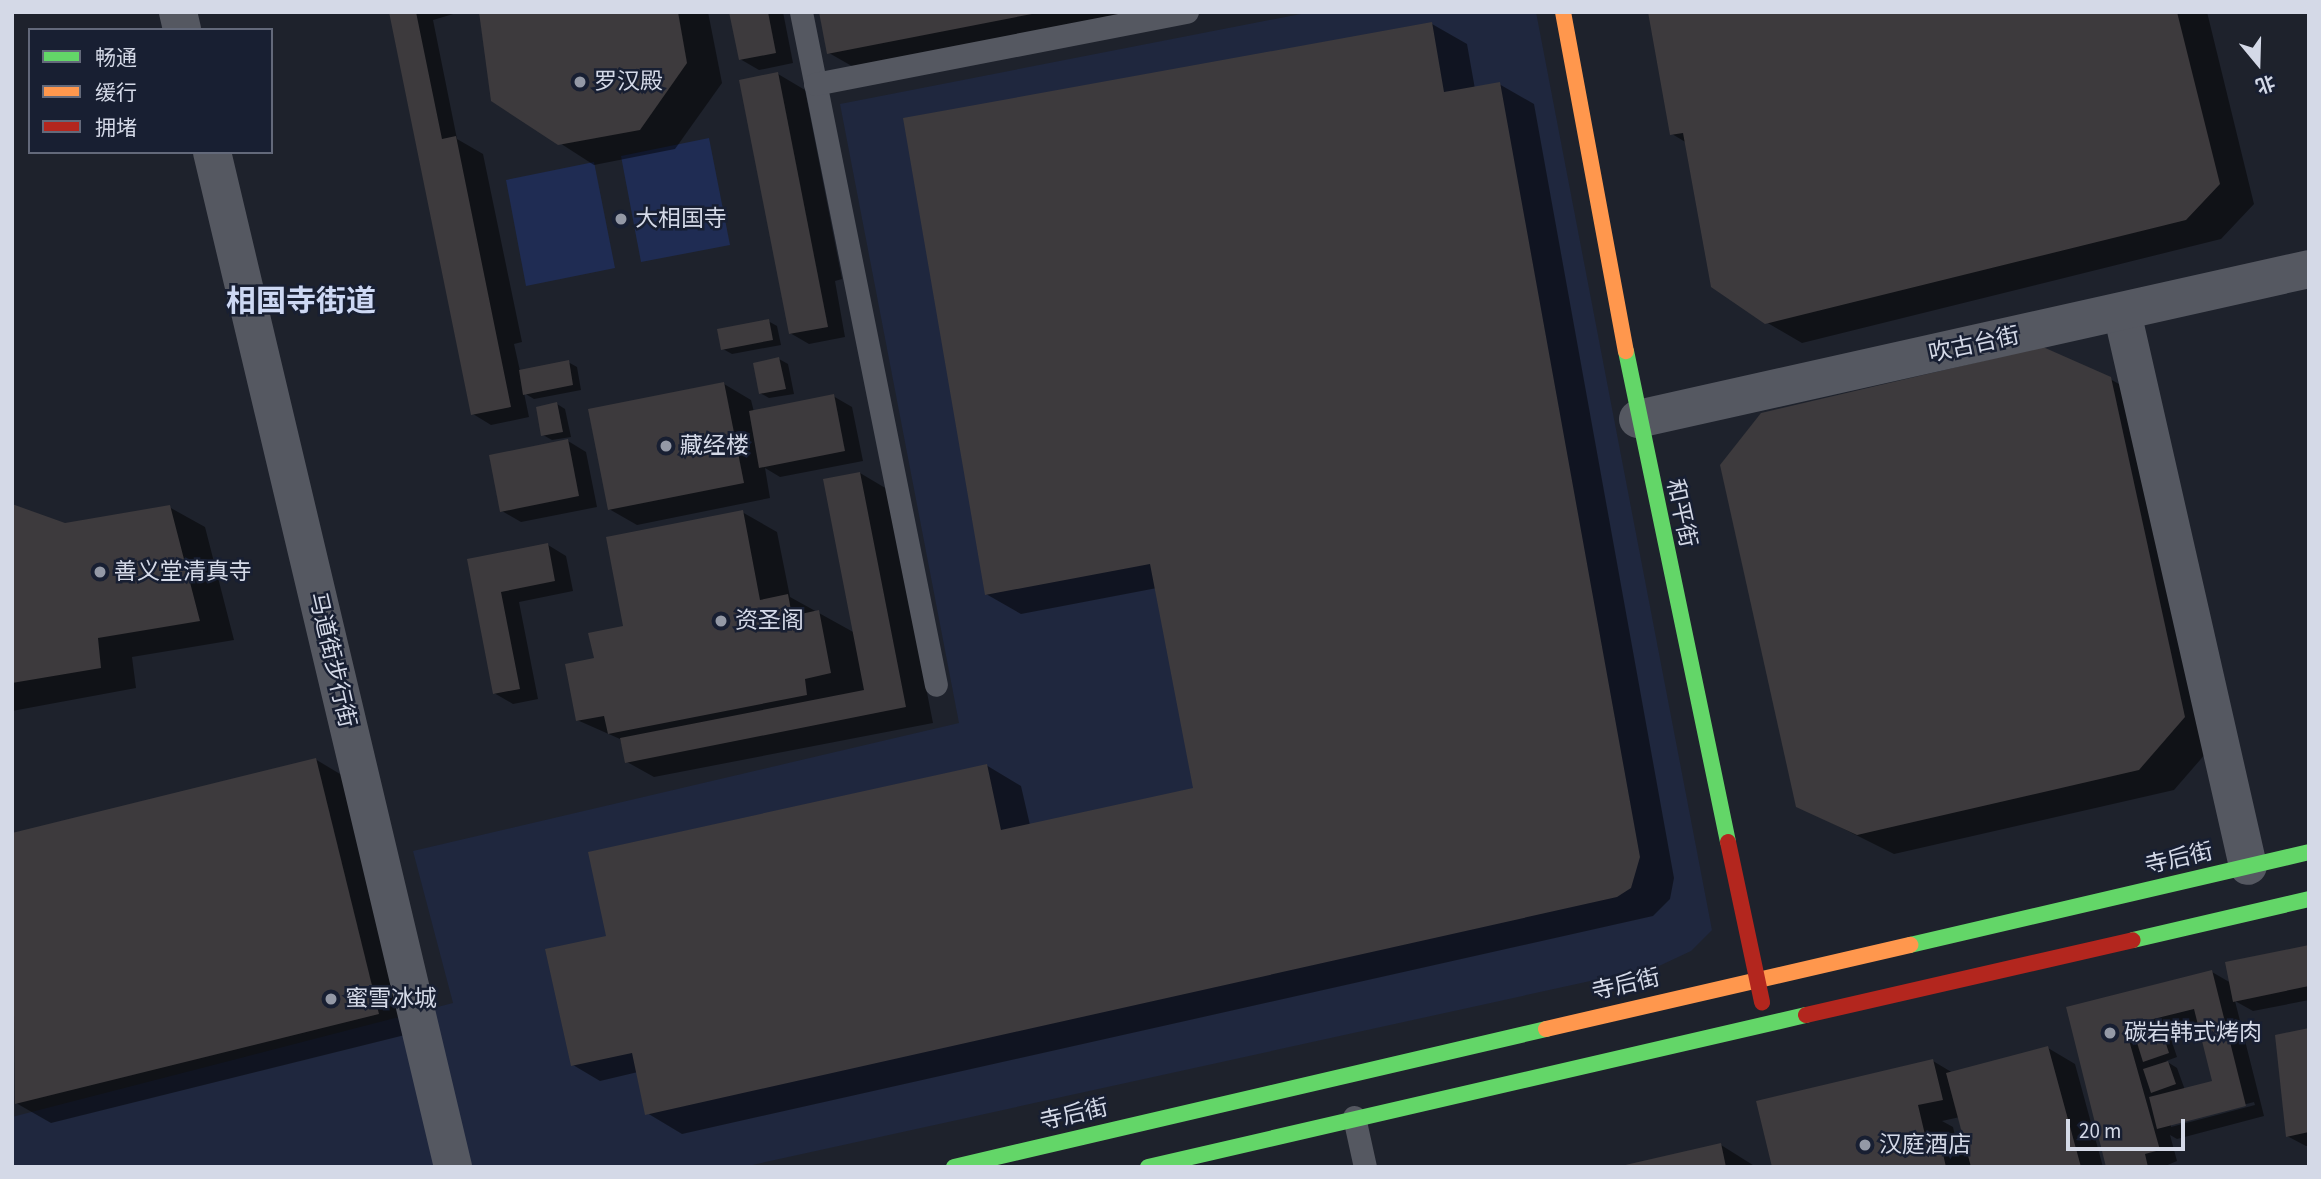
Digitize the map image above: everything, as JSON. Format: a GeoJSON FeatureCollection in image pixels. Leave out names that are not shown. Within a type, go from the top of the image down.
{"type":"FeatureCollection","features":[{"type":"Feature","properties":{"kind":"street","name":"和平街"},"geometry":{"type":"LineString","coordinates":[[1563,12],[1638,419],[1765,1021]]}},
{"type":"Feature","properties":{"kind":"street","name":"马道街步行街"},"geometry":{"type":"LineString","coordinates":[[212,154],[453,1167]]}},
{"type":"Feature","properties":{"kind":"street","name":"吹古台街"},"geometry":{"type":"LineString","coordinates":[[1638,419],[2309,269]]}},
{"type":"Feature","properties":{"kind":"street"},"geometry":{"type":"LineString","coordinates":[[2122,312],[2248,866]]}},
{"type":"Feature","properties":{"kind":"street","name":"寺后街"},"geometry":{"type":"LineString","coordinates":[[954,1167],[1757,977],[2309,852]]}},
{"type":"Feature","properties":{"kind":"street"},"geometry":{"type":"LineString","coordinates":[[1148,1167],[1765,1021],[2309,899]]}},
{"type":"Feature","properties":{"kind":"lane"},"geometry":{"type":"LineString","coordinates":[[801,12],[936,685]]}},
{"type":"Feature","properties":{"kind":"lane"},"geometry":{"type":"LineString","coordinates":[[815,84],[1187,12]]}},
{"type":"Feature","properties":{"kind":"lane"},"geometry":{"type":"LineString","coordinates":[[1354,1117],[1365,1167]]}},
{"type":"Feature","properties":{"kind":"shaded area"},"geometry":{"type":"Polygon","coordinates":[[[1311,12],[1536,12],[1712,930],[1691,951],[1659,966],[743,1167],[12,1167],[12,1117],[453,1003],[413,851],[959,723],[840,104],[1311,12]]]}},
{"type":"Feature","properties":{"kind":"shaded area"},"geometry":{"type":"Polygon","coordinates":[[[709,138],[730,245],[641,262],[621,156],[709,138]]]}},
{"type":"Feature","properties":{"kind":"shaded area"},"geometry":{"type":"Polygon","coordinates":[[[594,162],[615,268],[526,286],[506,180],[594,162]]]}},
{"type":"Feature","properties":{"kind":"building"},"geometry":{"type":"Polygon","coordinates":[[[389,12],[416,12],[442,139],[456,136],[511,407],[471,415],[389,12]]]}},
{"type":"Feature","properties":{"kind":"building","name":"罗汉殿"},"geometry":{"type":"Polygon","coordinates":[[[479,12],[678,12],[687,63],[640,130],[558,145],[491,101],[479,12]]]}},
{"type":"Feature","properties":{"kind":"building"},"geometry":{"type":"Polygon","coordinates":[[[729,12],[768,12],[776,53],[739,60],[729,12]]]}},
{"type":"Feature","properties":{"kind":"building"},"geometry":{"type":"Polygon","coordinates":[[[819,12],[1031,12],[1032,14],[827,54],[819,12]]]}},
{"type":"Feature","properties":{"kind":"building"},"geometry":{"type":"Polygon","coordinates":[[[1648,12],[2177,12],[2220,184],[2186,220],[1765,324],[1711,287],[1683,133],[1670,135],[1648,12]]]}},
{"type":"Feature","properties":{"kind":"building"},"geometry":{"type":"Polygon","coordinates":[[[1432,22],[1444,92],[1500,82],[1640,857],[1631,888],[1617,897],[645,1115],[632,1053],[571,1066],[545,949],[606,936],[588,852],[987,764],[1001,830],[1193,788],[1150,564],[985,595],[903,118],[1432,22]]]}},
{"type":"Feature","properties":{"kind":"building"},"geometry":{"type":"Polygon","coordinates":[[[778,72],[828,327],[789,334],[739,80],[778,72]]]}},
{"type":"Feature","properties":{"kind":"building"},"geometry":{"type":"Polygon","coordinates":[[[769,319],[773,340],[721,350],[717,329],[769,319]]]}},
{"type":"Feature","properties":{"kind":"building"},"geometry":{"type":"Polygon","coordinates":[[[2043,347],[2111,377],[2185,717],[2139,770],[1857,835],[1796,807],[1720,465],[1761,413],[2043,347]]]}},
{"type":"Feature","properties":{"kind":"building"},"geometry":{"type":"Polygon","coordinates":[[[779,357],[786,389],[759,394],[753,363],[779,357]]]}},
{"type":"Feature","properties":{"kind":"building"},"geometry":{"type":"Polygon","coordinates":[[[569,360],[573,385],[523,395],[519,370],[569,360]]]}},
{"type":"Feature","properties":{"kind":"building","name":"藏经楼"},"geometry":{"type":"Polygon","coordinates":[[[724,382],[744,483],[608,510],[588,409],[724,382]]]}},
{"type":"Feature","properties":{"kind":"building"},"geometry":{"type":"Polygon","coordinates":[[[834,394],[845,451],[759,468],[749,411],[834,394]]]}},
{"type":"Feature","properties":{"kind":"building"},"geometry":{"type":"Polygon","coordinates":[[[557,402],[563,432],[541,436],[536,407],[557,402]]]}},
{"type":"Feature","properties":{"kind":"building"},"geometry":{"type":"Polygon","coordinates":[[[568,439],[579,496],[500,512],[489,455],[568,439]]]}},
{"type":"Feature","properties":{"kind":"building"},"geometry":{"type":"Polygon","coordinates":[[[860,472],[906,707],[625,763],[620,738],[864,690],[823,479],[860,472]]]}},
{"type":"Feature","properties":{"kind":"building","name":"善义堂清真寺"},"geometry":{"type":"Polygon","coordinates":[[[12,504],[65,523],[170,505],[200,621],[98,638],[101,668],[12,683],[12,504]]]}},
{"type":"Feature","properties":{"kind":"building","name":"资圣阁"},"geometry":{"type":"Polygon","coordinates":[[[743,510],[760,600],[788,594],[792,616],[819,610],[831,673],[805,679],[807,695],[608,734],[604,716],[576,721],[565,664],[594,658],[588,633],[623,626],[606,537],[743,510]]]}},
{"type":"Feature","properties":{"kind":"building"},"geometry":{"type":"Polygon","coordinates":[[[548,543],[555,581],[501,592],[520,689],[493,694],[467,559],[548,543]]]}},
{"type":"Feature","properties":{"kind":"building"},"geometry":{"type":"Polygon","coordinates":[[[316,758],[379,1014],[15,1104],[12,833],[316,758]]]}},
{"type":"Feature","properties":{"kind":"building"},"geometry":{"type":"Polygon","coordinates":[[[2309,945],[2309,986],[2233,1002],[2225,962],[2309,945]]]}},
{"type":"Feature","properties":{"kind":"building"},"geometry":{"type":"Polygon","coordinates":[[[2212,970],[2246,1106],[2157,1129],[2149,1097],[2212,1081],[2194,1009],[2125,1026],[2160,1150],[2145,1154],[2148,1167],[2106,1167],[2066,1007],[2212,970]]]}},
{"type":"Feature","properties":{"kind":"building"},"geometry":{"type":"Polygon","coordinates":[[[2160,1025],[2169,1053],[2143,1062],[2134,1033],[2160,1025]]]}},
{"type":"Feature","properties":{"kind":"building"},"geometry":{"type":"Polygon","coordinates":[[[2309,1028],[2309,1132],[2286,1137],[2275,1035],[2309,1028]]]}},
{"type":"Feature","properties":{"kind":"building"},"geometry":{"type":"Polygon","coordinates":[[[2048,1046],[2081,1167],[1971,1167],[1946,1073],[2048,1046]]]}},
{"type":"Feature","properties":{"kind":"building"},"geometry":{"type":"Polygon","coordinates":[[[1933,1059],[1943,1100],[1918,1105],[1926,1139],[1939,1136],[1946,1167],[1772,1167],[1756,1101],[1933,1059]]]}},
{"type":"Feature","properties":{"kind":"building"},"geometry":{"type":"Polygon","coordinates":[[[2168,1061],[2176,1084],[2151,1093],[2143,1069],[2168,1061]]]}},
{"type":"Feature","properties":{"kind":"building"},"geometry":{"type":"Polygon","coordinates":[[[1721,1143],[1726,1167],[1621,1167],[1621,1166],[1721,1143]]]}},
{"type":"Feature","properties":{"kind":"traffic: fast"},"geometry":{"type":"LineString","coordinates":[[1626,351],[1728,842]]}},
{"type":"Feature","properties":{"kind":"traffic: fast"},"geometry":{"type":"LineString","coordinates":[[1910,945],[2309,852]]}},
{"type":"Feature","properties":{"kind":"traffic: fast"},"geometry":{"type":"LineString","coordinates":[[2133,940],[2309,899]]}},
{"type":"Feature","properties":{"kind":"traffic: fast"},"geometry":{"type":"LineString","coordinates":[[1148,1167],[1806,1015]]}},
{"type":"Feature","properties":{"kind":"traffic: fast"},"geometry":{"type":"LineString","coordinates":[[954,1167],[1546,1029]]}},
{"type":"Feature","properties":{"kind":"traffic: slow"},"geometry":{"type":"LineString","coordinates":[[1563,12],[1626,351]]}},
{"type":"Feature","properties":{"kind":"traffic: slow"},"geometry":{"type":"LineString","coordinates":[[1546,1029],[1910,945]]}},
{"type":"Feature","properties":{"kind":"traffic: jam"},"geometry":{"type":"LineString","coordinates":[[1728,842],[1762,1002]]}},
{"type":"Feature","properties":{"kind":"traffic: jam"},"geometry":{"type":"LineString","coordinates":[[1806,1015],[2133,940]]}},
{"type":"Feature","properties":{"kind":"place","name":"罗汉殿"},"geometry":{"type":"Point","coordinates":[580,82]}},
{"type":"Feature","properties":{"kind":"place","name":"大相国寺"},"geometry":{"type":"Point","coordinates":[621,219]}},
{"type":"Feature","properties":{"kind":"place","name":"藏经楼"},"geometry":{"type":"Point","coordinates":[666,446]}},
{"type":"Feature","properties":{"kind":"place","name":"善义堂清真寺"},"geometry":{"type":"Point","coordinates":[100,572]}},
{"type":"Feature","properties":{"kind":"place","name":"资圣阁"},"geometry":{"type":"Point","coordinates":[721,621]}},
{"type":"Feature","properties":{"kind":"place","name":"蜜雪冰城"},"geometry":{"type":"Point","coordinates":[331,999]}},
{"type":"Feature","properties":{"kind":"place","name":"碳岩韩式烤肉"},"geometry":{"type":"Point","coordinates":[2110,1033]}},
{"type":"Feature","properties":{"kind":"place","name":"汉庭酒店"},"geometry":{"type":"Point","coordinates":[1865,1145]}},
{"type":"Feature","properties":{"kind":"district","name":"相国寺街道"},"geometry":{"type":"Point","coordinates":[301,302]}}]}
